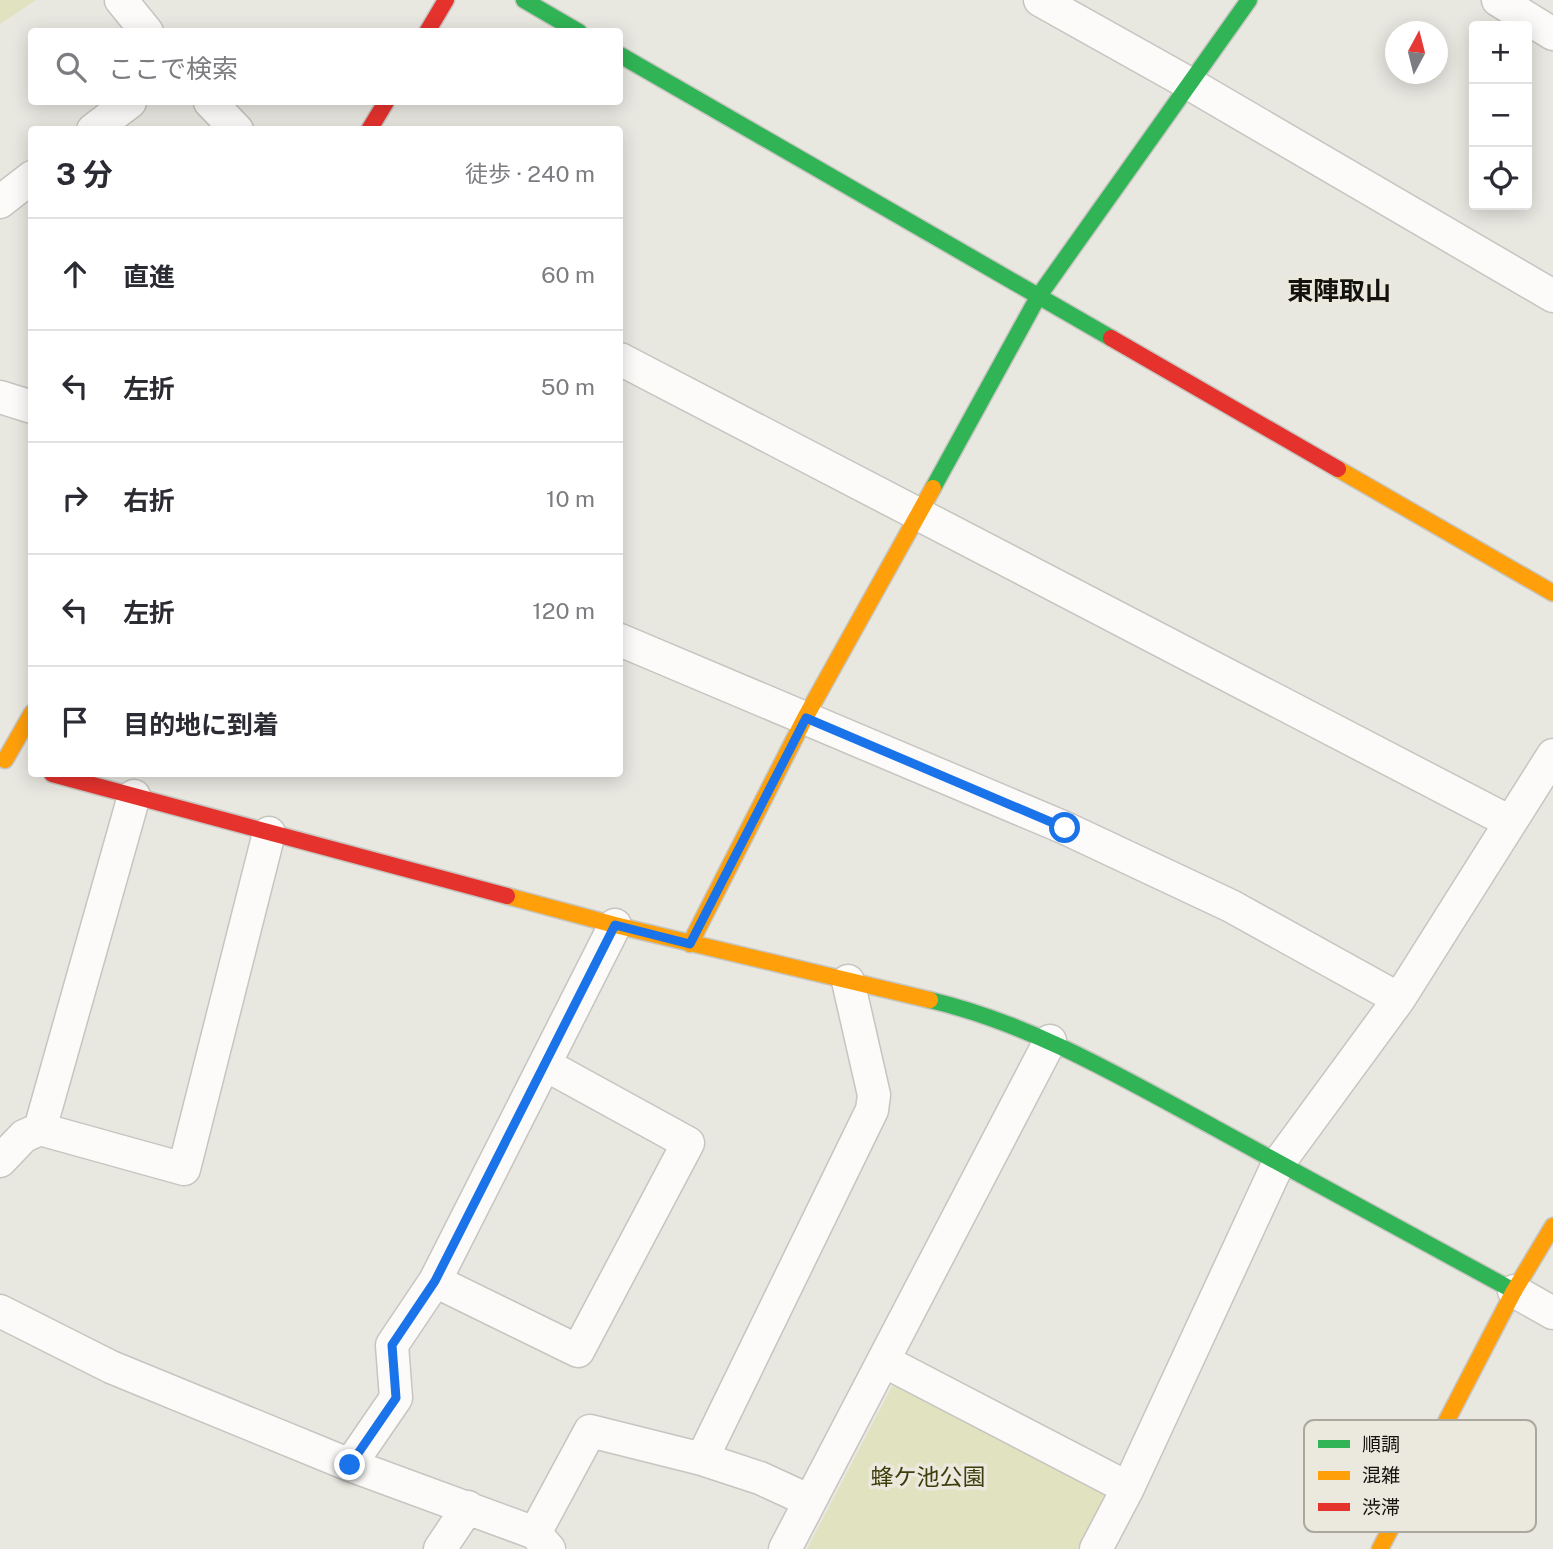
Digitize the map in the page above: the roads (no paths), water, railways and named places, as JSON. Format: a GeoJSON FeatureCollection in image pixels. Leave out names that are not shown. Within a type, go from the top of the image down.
{"type":"FeatureCollection","features":[{"type":"Feature","properties":{"kind":"street"},"geometry":{"type":"LineString","coordinates":[[121,0],[144,28]]}},
{"type":"Feature","properties":{"kind":"street"},"geometry":{"type":"LineString","coordinates":[[429,28],[446,0]]}},
{"type":"Feature","properties":{"kind":"street"},"geometry":{"type":"LineString","coordinates":[[524,0],[572,28]]}},
{"type":"Feature","properties":{"kind":"street"},"geometry":{"type":"LineString","coordinates":[[1040,0],[1190,84],[1553,296]]}},
{"type":"Feature","properties":{"kind":"street"},"geometry":{"type":"LineString","coordinates":[[690,944],[806,718],[1038,297],[1249,0]]}},
{"type":"Feature","properties":{"kind":"street"},"geometry":{"type":"LineString","coordinates":[[1499,0],[1553,34]]}},
{"type":"Feature","properties":{"kind":"street"},"geometry":{"type":"LineString","coordinates":[[623,57],[1553,593]]}},
{"type":"Feature","properties":{"kind":"street"},"geometry":{"type":"LineString","coordinates":[[98,126],[126,105]]}},
{"type":"Feature","properties":{"kind":"street"},"geometry":{"type":"LineString","coordinates":[[213,105],[233,126]]}},
{"type":"Feature","properties":{"kind":"street"},"geometry":{"type":"LineString","coordinates":[[371,126],[384,105]]}},
{"type":"Feature","properties":{"kind":"street"},"geometry":{"type":"LineString","coordinates":[[0,202],[28,180]]}},
{"type":"Feature","properties":{"kind":"street"},"geometry":{"type":"LineString","coordinates":[[623,361],[1510,822]]}},
{"type":"Feature","properties":{"kind":"street"},"geometry":{"type":"LineString","coordinates":[[0,397],[28,406]]}},
{"type":"Feature","properties":{"kind":"street"},"geometry":{"type":"LineString","coordinates":[[623,641],[1065,828],[1230,906],[1399,999]]}},
{"type":"Feature","properties":{"kind":"street"},"geometry":{"type":"LineString","coordinates":[[8,761],[28,721]]}},
{"type":"Feature","properties":{"kind":"street"},"geometry":{"type":"LineString","coordinates":[[1096,1549],[1128,1488],[1278,1164],[1399,999],[1553,755]]}},
{"type":"Feature","properties":{"kind":"street"},"geometry":{"type":"LineString","coordinates":[[63,777],[615,925],[969,1009],[1050,1041],[1145,1090],[1553,1313]]}},
{"type":"Feature","properties":{"kind":"street"},"geometry":{"type":"LineString","coordinates":[[40,1129],[134,796]]}},
{"type":"Feature","properties":{"kind":"street"},"geometry":{"type":"LineString","coordinates":[[0,1161],[24,1136],[40,1129],[184,1169],[269,834]]}},
{"type":"Feature","properties":{"kind":"street"},"geometry":{"type":"LineString","coordinates":[[350,1465],[396,1398],[392,1345],[435,1281],[615,925]]}},
{"type":"Feature","properties":{"kind":"street"},"geometry":{"type":"LineString","coordinates":[[702,1459],[872,1110],[874,1095],[848,981]]}},
{"type":"Feature","properties":{"kind":"street"},"geometry":{"type":"LineString","coordinates":[[785,1549],[1050,1041]]}},
{"type":"Feature","properties":{"kind":"street"},"geometry":{"type":"LineString","coordinates":[[435,1281],[578,1351],[688,1143],[545,1065]]}},
{"type":"Feature","properties":{"kind":"street"},"geometry":{"type":"LineString","coordinates":[[1447,1420],[1514,1291],[1553,1226]]}},
{"type":"Feature","properties":{"kind":"street"},"geometry":{"type":"LineString","coordinates":[[0,1311],[111,1367],[350,1465],[468,1507],[542,1541],[590,1431],[702,1459],[760,1478],[810,1501]]}},
{"type":"Feature","properties":{"kind":"street"},"geometry":{"type":"LineString","coordinates":[[884,1361],[1128,1488]]}},
{"type":"Feature","properties":{"kind":"street"},"geometry":{"type":"LineString","coordinates":[[440,1549],[468,1507]]}},
{"type":"Feature","properties":{"kind":"street"},"geometry":{"type":"LineString","coordinates":[[1380,1549],[1389,1532]]}},
{"type":"Feature","properties":{"kind":"district","name":"東陣取山"},"geometry":{"type":"Point","coordinates":[1339,290]}},
{"type":"Feature","properties":{"kind":"park label","name":"蜂ケ池公園"},"geometry":{"type":"Point","coordinates":[928,1476]}}]}
